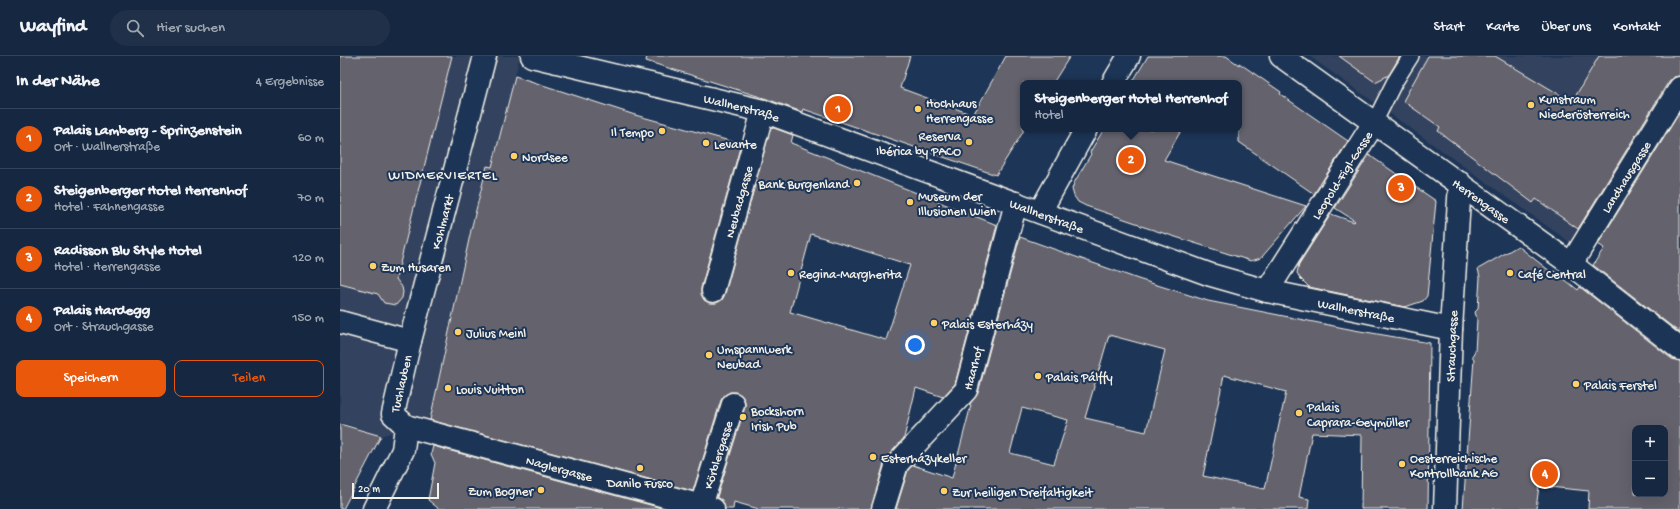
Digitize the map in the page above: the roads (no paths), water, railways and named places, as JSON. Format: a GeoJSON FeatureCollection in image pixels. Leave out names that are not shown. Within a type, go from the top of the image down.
{"type":"FeatureCollection","features":[{"type":"Feature","properties":{"kind":"street","name":"Kohlmarkt"},"geometry":{"type":"LineString","coordinates":[[410,341],[486,56]]}},
{"type":"Feature","properties":{"kind":"street","name":"Wallnerstraße"},"geometry":{"type":"LineString","coordinates":[[532,56],[764,111],[1211,275],[1267,291],[1450,329]]}},
{"type":"Feature","properties":{"kind":"street"},"geometry":{"type":"LineString","coordinates":[[1115,80],[1129,56]]}},
{"type":"Feature","properties":{"kind":"street","name":"Herrengasse"},"geometry":{"type":"LineString","coordinates":[[1281,56],[1571,264],[1680,349]]}},
{"type":"Feature","properties":{"kind":"street","name":"Landhausgasse"},"geometry":{"type":"LineString","coordinates":[[1571,264],[1680,88]]}},
{"type":"Feature","properties":{"kind":"street","name":"Neubadgasse"},"geometry":{"type":"LineString","coordinates":[[713,291],[764,111]]}},
{"type":"Feature","properties":{"kind":"street","name":"Leopold-Figl-Gasse"},"geometry":{"type":"LineString","coordinates":[[1267,291],[1374,123]]}},
{"type":"Feature","properties":{"kind":"street"},"geometry":{"type":"LineString","coordinates":[[1040,212],[1084,132]]}},
{"type":"Feature","properties":{"kind":"street","name":"Strauchgasse"},"geometry":{"type":"LineString","coordinates":[[1445,509],[1450,329],[1460,183]]}},
{"type":"Feature","properties":{"kind":"street","name":"Haarhof"},"geometry":{"type":"LineString","coordinates":[[883,509],[897,464],[966,390],[1016,203]]}},
{"type":"Feature","properties":{"kind":"street"},"geometry":{"type":"LineString","coordinates":[[340,322],[410,341]]}},
{"type":"Feature","properties":{"kind":"street","name":"Tuchlauben"},"geometry":{"type":"LineString","coordinates":[[374,509],[403,450],[406,426],[393,414],[410,341]]}},
{"type":"Feature","properties":{"kind":"street","name":"Körblergasse"},"geometry":{"type":"LineString","coordinates":[[707,508],[733,404]]}},
{"type":"Feature","properties":{"kind":"street","name":"Naglergasse"},"geometry":{"type":"LineString","coordinates":[[406,426],[707,508]]}},
{"type":"Feature","properties":{"kind":"lane","name":"Leopold-Figl-Gasse"},"geometry":{"type":"LineString","coordinates":[[1374,123],[1394,83],[1411,56]]}},
{"type":"Feature","properties":{"kind":"place","name":"Kunstraum Niederösterreich"},"geometry":{"type":"Point","coordinates":[1531,105]}},
{"type":"Feature","properties":{"kind":"place","name":"Palais Lamberg - Sprinzenstein"},"geometry":{"type":"Point","coordinates":[838,109]}},
{"type":"Feature","properties":{"kind":"place","name":"Hochhaus Herrengasse"},"geometry":{"type":"Point","coordinates":[918,109]}},
{"type":"Feature","properties":{"kind":"place","name":"Il Tempo"},"geometry":{"type":"Point","coordinates":[662,131]}},
{"type":"Feature","properties":{"kind":"place","name":"Reserva Ibérica by PACO"},"geometry":{"type":"Point","coordinates":[969,142]}},
{"type":"Feature","properties":{"kind":"place","name":"Levante"},"geometry":{"type":"Point","coordinates":[706,143]}},
{"type":"Feature","properties":{"kind":"place","name":"Nordsee"},"geometry":{"type":"Point","coordinates":[514,156]}},
{"type":"Feature","properties":{"kind":"place","name":"Steigenberger Hotel Herrenhof"},"geometry":{"type":"Point","coordinates":[1131,160]}},
{"type":"Feature","properties":{"kind":"place","name":"Bank Burgenland"},"geometry":{"type":"Point","coordinates":[857,183]}},
{"type":"Feature","properties":{"kind":"place","name":"Radisson Blu Style Hotel"},"geometry":{"type":"Point","coordinates":[1401,188]}},
{"type":"Feature","properties":{"kind":"place","name":"Museum der Illusionen Wien"},"geometry":{"type":"Point","coordinates":[910,202]}},
{"type":"Feature","properties":{"kind":"place","name":"Zum Husaren"},"geometry":{"type":"Point","coordinates":[373,266]}},
{"type":"Feature","properties":{"kind":"place","name":"Regina-Margherita"},"geometry":{"type":"Point","coordinates":[791,273]}},
{"type":"Feature","properties":{"kind":"place","name":"Café Central"},"geometry":{"type":"Point","coordinates":[1510,273]}},
{"type":"Feature","properties":{"kind":"place","name":"Palais Esterházy"},"geometry":{"type":"Point","coordinates":[934,323]}},
{"type":"Feature","properties":{"kind":"place","name":"Julius Meinl"},"geometry":{"type":"Point","coordinates":[458,332]}},
{"type":"Feature","properties":{"kind":"place","name":"Umspannwerk Neubad"},"geometry":{"type":"Point","coordinates":[709,355]}},
{"type":"Feature","properties":{"kind":"place","name":"Palais Pálffy"},"geometry":{"type":"Point","coordinates":[1038,376]}},
{"type":"Feature","properties":{"kind":"place","name":"Palais Ferstel"},"geometry":{"type":"Point","coordinates":[1576,384]}},
{"type":"Feature","properties":{"kind":"place","name":"Louis Vuitton"},"geometry":{"type":"Point","coordinates":[448,388]}},
{"type":"Feature","properties":{"kind":"place","name":"Palais Caprara-Geymüller"},"geometry":{"type":"Point","coordinates":[1299,413]}},
{"type":"Feature","properties":{"kind":"place","name":"Bockshorn Irish Pub"},"geometry":{"type":"Point","coordinates":[743,417]}},
{"type":"Feature","properties":{"kind":"place","name":"Esterházykeller"},"geometry":{"type":"Point","coordinates":[873,457]}},
{"type":"Feature","properties":{"kind":"place","name":"Oesterreichische Kontrollbank AG"},"geometry":{"type":"Point","coordinates":[1402,464]}},
{"type":"Feature","properties":{"kind":"place","name":"Danilo Fusco"},"geometry":{"type":"Point","coordinates":[640,468]}},
{"type":"Feature","properties":{"kind":"place","name":"Palais Hardegg"},"geometry":{"type":"Point","coordinates":[1545,474]}},
{"type":"Feature","properties":{"kind":"place","name":"Zum Bogner"},"geometry":{"type":"Point","coordinates":[541,490]}},
{"type":"Feature","properties":{"kind":"place","name":"Zur heiligen Dreifaltigkeit"},"geometry":{"type":"Point","coordinates":[944,491]}},
{"type":"Feature","properties":{"kind":"district","name":"WIDMERVIERTEL"},"geometry":{"type":"Point","coordinates":[443,174]}}]}
